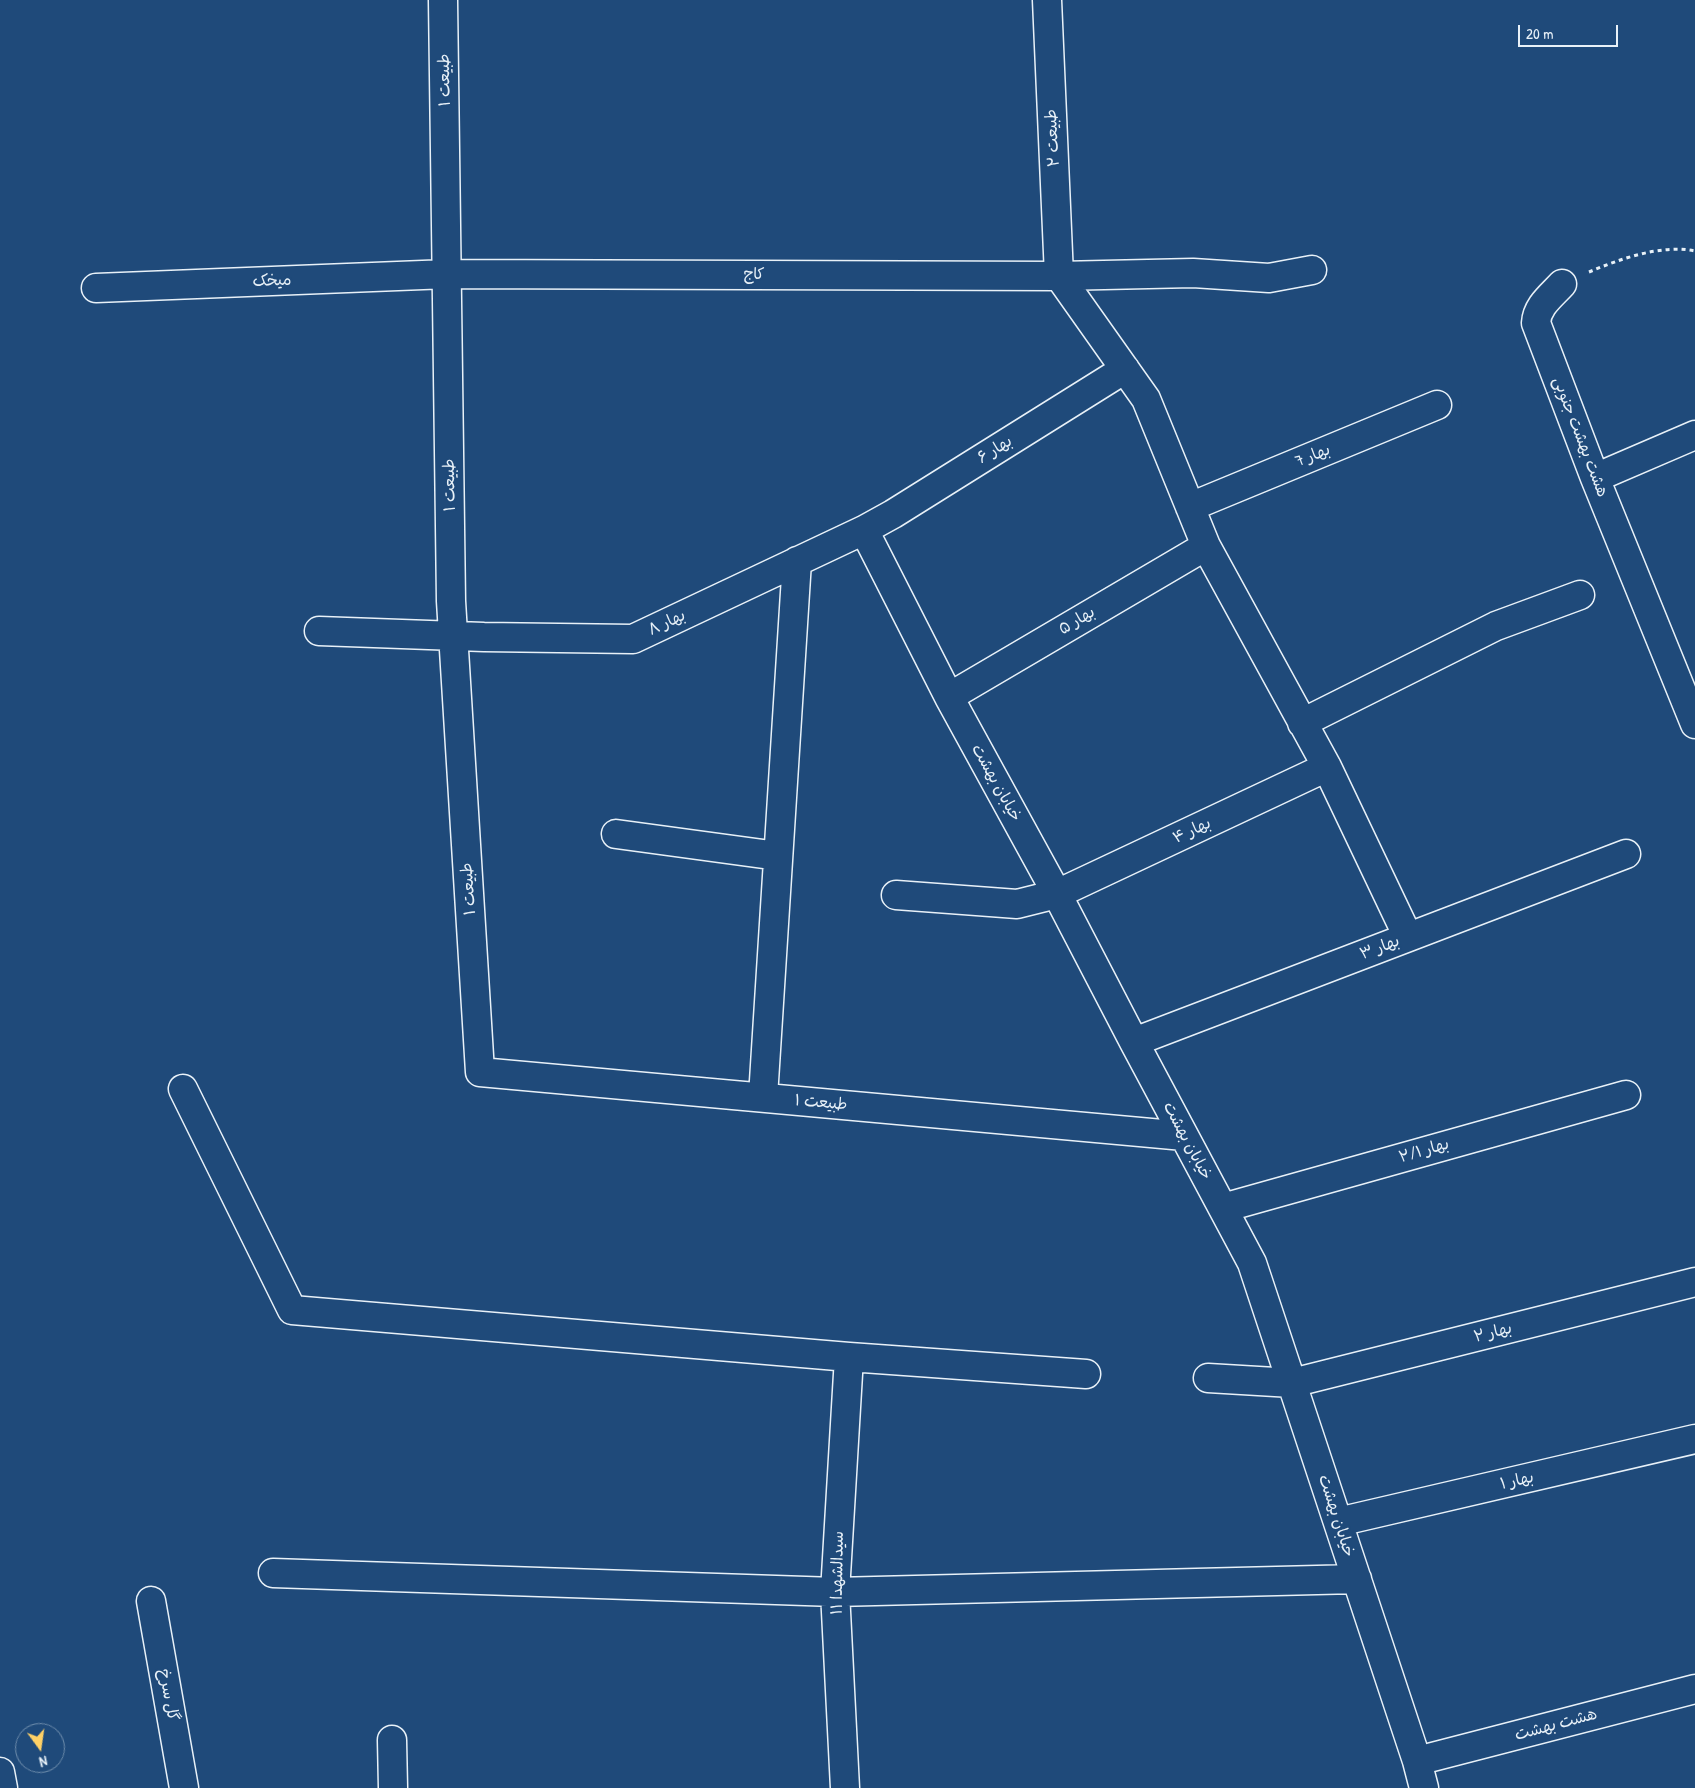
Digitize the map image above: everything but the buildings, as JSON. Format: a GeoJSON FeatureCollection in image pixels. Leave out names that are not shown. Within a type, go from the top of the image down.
{"type":"FeatureCollection","features":[{"type":"Feature","properties":{"kind":"street","name":"طبیعت ۱"},"geometry":{"type":"LineString","coordinates":[[443,0],[453,635],[480,1072],[1184,1136]]}},
{"type":"Feature","properties":{"kind":"street","name":"طبیعت ۲"},"geometry":{"type":"LineString","coordinates":[[1047,0],[1060,276]]}},
{"type":"Feature","properties":{"kind":"street","name":"کاج"},"geometry":{"type":"LineString","coordinates":[[448,274],[1060,276],[1193,274],[1269,278],[1312,270]]}},
{"type":"Feature","properties":{"kind":"street","name":"میخک"},"geometry":{"type":"LineString","coordinates":[[96,288],[448,274]]}},
{"type":"Feature","properties":{"kind":"street"},"geometry":{"type":"LineString","coordinates":[[1060,276],[1146,398],[1206,546],[1327,767],[1408,937]]}},
{"type":"Feature","properties":{"kind":"street","name":"هشت بهشت جنوبی"},"geometry":{"type":"LineString","coordinates":[[1562,284],[1536,314],[1536,323],[1595,478],[1695,724]]}},
{"type":"Feature","properties":{"kind":"street","name":"بهار ۶"},"geometry":{"type":"LineString","coordinates":[[864,530],[901,509],[1125,369]]}},
{"type":"Feature","properties":{"kind":"street","name":"بهار 7"},"geometry":{"type":"LineString","coordinates":[[1190,506],[1437,405]]}},
{"type":"Feature","properties":{"kind":"street"},"geometry":{"type":"LineString","coordinates":[[1595,478],[1695,435]]}},
{"type":"Feature","properties":{"kind":"street","name":"بهار ۸"},"geometry":{"type":"LineString","coordinates":[[319,631],[633,639],[864,530]]}},
{"type":"Feature","properties":{"kind":"street","name":"خیابان بهشت"},"geometry":{"type":"LineString","coordinates":[[864,530],[949,697],[1057,894],[1252,1263],[1424,1788]]}},
{"type":"Feature","properties":{"kind":"street","name":"بهار ۵"},"geometry":{"type":"LineString","coordinates":[[949,697],[1206,546]]}},
{"type":"Feature","properties":{"kind":"street"},"geometry":{"type":"LineString","coordinates":[[763,1097],[797,561]]}},
{"type":"Feature","properties":{"kind":"street"},"geometry":{"type":"LineString","coordinates":[[1302,724],[1496,626],[1580,595]]}},
{"type":"Feature","properties":{"kind":"street","name":"بهار ۴"},"geometry":{"type":"LineString","coordinates":[[896,895],[1017,904],[1057,894],[1327,767]]}},
{"type":"Feature","properties":{"kind":"street"},"geometry":{"type":"LineString","coordinates":[[616,834],[778,856]]}},
{"type":"Feature","properties":{"kind":"street","name":"بهار ۳"},"geometry":{"type":"LineString","coordinates":[[1134,1042],[1626,854]]}},
{"type":"Feature","properties":{"kind":"street"},"geometry":{"type":"LineString","coordinates":[[183,1089],[292,1310],[849,1358],[1086,1374]]}},
{"type":"Feature","properties":{"kind":"street","name":"بهار ۲/۱"},"geometry":{"type":"LineString","coordinates":[[1223,1208],[1626,1095]]}},
{"type":"Feature","properties":{"kind":"street","name":"بهار ۲"},"geometry":{"type":"LineString","coordinates":[[1208,1378],[1292,1383],[1695,1282]]}},
{"type":"Feature","properties":{"kind":"street","name":"سیدالشهدا ۱۱"},"geometry":{"type":"LineString","coordinates":[[845,1788],[835,1592],[849,1358]]}},
{"type":"Feature","properties":{"kind":"street","name":"بهار ۱"},"geometry":{"type":"LineString","coordinates":[[1338,1522],[1695,1439]]}},
{"type":"Feature","properties":{"kind":"street"},"geometry":{"type":"LineString","coordinates":[[273,1574],[835,1592],[1357,1579]]}},
{"type":"Feature","properties":{"kind":"street","name":"گل سرخ"},"geometry":{"type":"LineString","coordinates":[[151,1601],[184,1788]]}},
{"type":"Feature","properties":{"kind":"street","name":"هشت بهشت"},"geometry":{"type":"LineString","coordinates":[[1417,1762],[1695,1689]]}},
{"type":"Feature","properties":{"kind":"street"},"geometry":{"type":"LineString","coordinates":[[392,1740],[393,1788]]}},
{"type":"Feature","properties":{"kind":"street"},"geometry":{"type":"LineString","coordinates":[[0,1772],[3,1788]]}},
{"type":"Feature","properties":{"kind":"path"},"geometry":{"type":"LineString","coordinates":[[1562,284],[1613,262],[1657,251],[1695,251]]}}]}
